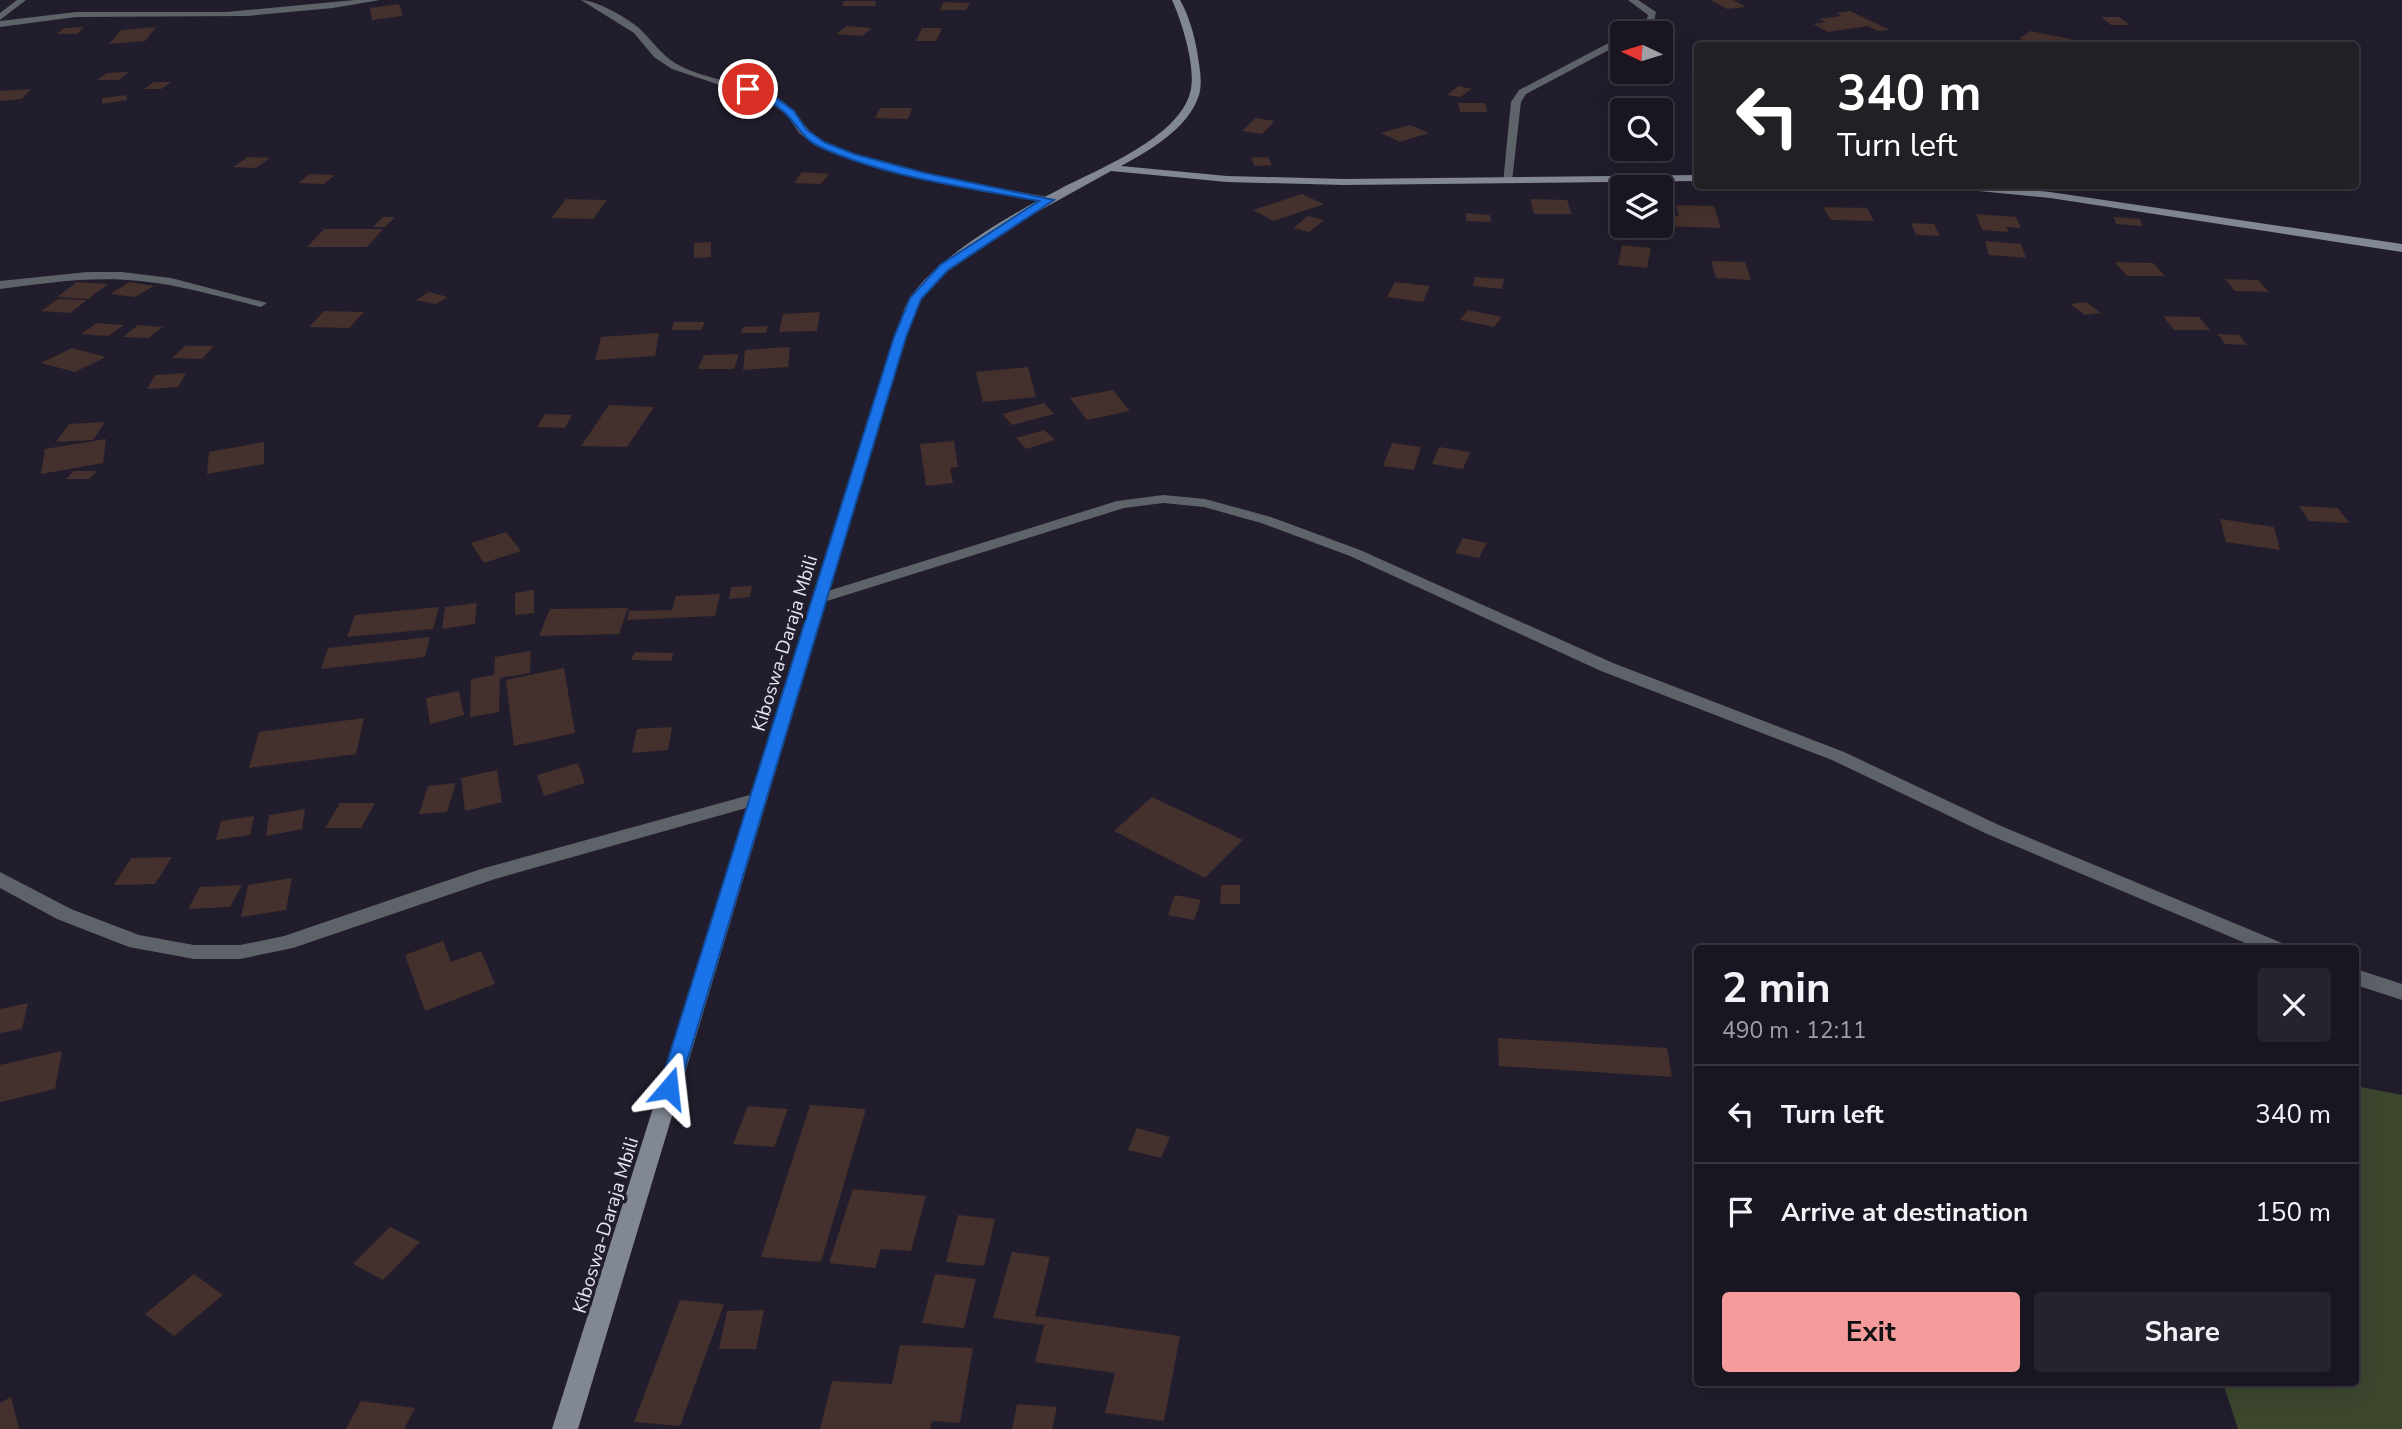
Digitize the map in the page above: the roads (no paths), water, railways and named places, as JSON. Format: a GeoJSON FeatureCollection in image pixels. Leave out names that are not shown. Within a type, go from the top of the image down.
{"type":"FeatureCollection","features":[{"type":"Feature","properties":{"kind":"main road","name":"Kiboswa-Daraja Mbili"},"geometry":{"type":"LineString","coordinates":[[565,1429],[757,799],[900,337],[915,298],[944,268],[1048,200],[1110,168],[1171,128],[1195,93],[1193,53],[1183,11],[1177,0]]}},
{"type":"Feature","properties":{"kind":"main road"},"geometry":{"type":"LineString","coordinates":[[1110,168],[1227,179],[1344,182],[1694,178]]}},
{"type":"Feature","properties":{"kind":"main road"},"geometry":{"type":"LineString","coordinates":[[1989,189],[2050,195],[2402,248]]}},
{"type":"Feature","properties":{"kind":"street"},"geometry":{"type":"LineString","coordinates":[[0,17],[22,0]]}},
{"type":"Feature","properties":{"kind":"street"},"geometry":{"type":"LineString","coordinates":[[0,24],[69,14],[244,15],[376,0]]}},
{"type":"Feature","properties":{"kind":"street"},"geometry":{"type":"LineString","coordinates":[[585,0],[637,31],[657,55],[675,67],[772,99],[791,113],[803,131],[820,144],[851,156],[924,176],[1048,200]]}},
{"type":"Feature","properties":{"kind":"street"},"geometry":{"type":"LineString","coordinates":[[1632,0],[1653,14],[1651,21]]}},
{"type":"Feature","properties":{"kind":"street"},"geometry":{"type":"LineString","coordinates":[[1507,181],[1516,102],[1522,92],[1610,45]]}},
{"type":"Feature","properties":{"kind":"street"},"geometry":{"type":"LineString","coordinates":[[0,285],[101,275],[138,276],[261,303]]}},
{"type":"Feature","properties":{"kind":"street"},"geometry":{"type":"LineString","coordinates":[[821,597],[1003,543],[1122,504],[1163,499],[1205,503],[1266,520],[1355,553],[1607,667],[1838,756],[1994,830],[2268,945]]}},
{"type":"Feature","properties":{"kind":"street"},"geometry":{"type":"LineString","coordinates":[[0,879],[64,914],[136,943],[194,952],[240,953],[286,943],[488,874],[757,799]]}},
{"type":"Feature","properties":{"kind":"street"},"geometry":{"type":"LineString","coordinates":[[2359,977],[2402,992]]}}]}
